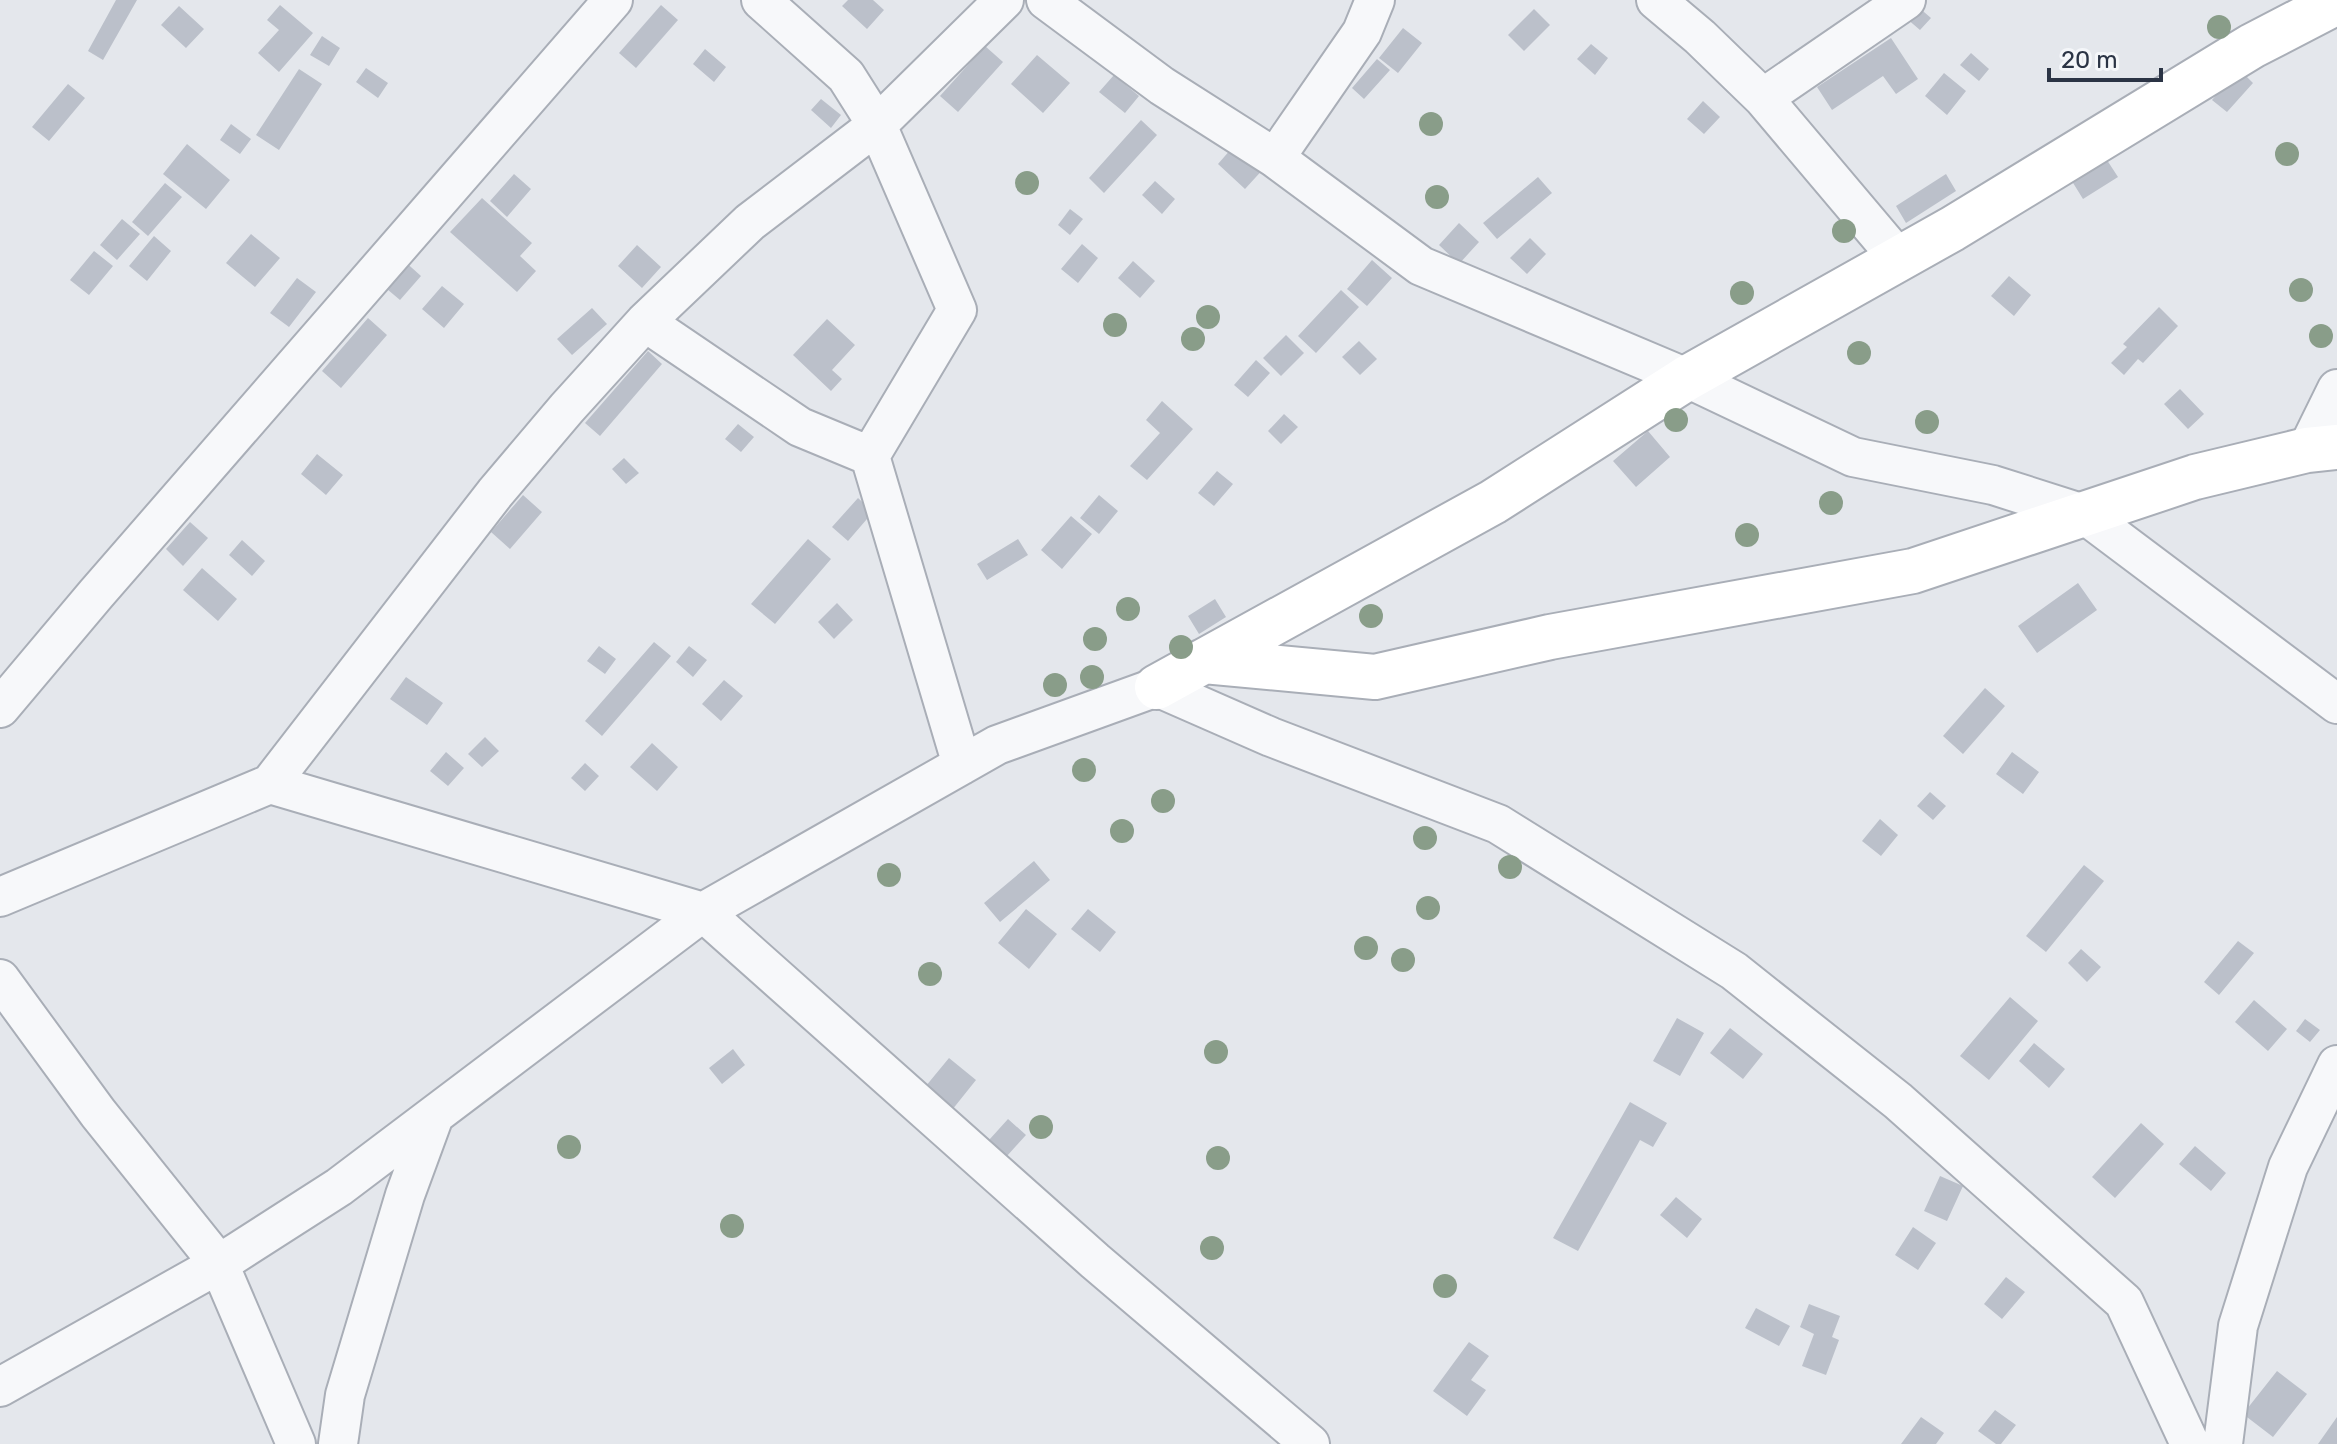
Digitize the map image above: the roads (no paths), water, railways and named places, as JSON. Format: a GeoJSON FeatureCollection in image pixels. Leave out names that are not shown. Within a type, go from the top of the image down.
{"type":"FeatureCollection","features":[{"type":"Feature","properties":{"kind":"street"},"geometry":{"type":"LineString","coordinates":[[0,708],[613,0]]}},
{"type":"Feature","properties":{"kind":"street"},"geometry":{"type":"LineString","coordinates":[[761,0],[846,76],[877,125],[957,310],[870,456],[962,765]]}},
{"type":"Feature","properties":{"kind":"street"},"geometry":{"type":"LineString","coordinates":[[0,897],[270,784],[495,493],[645,322],[750,222],[877,125],[1004,0]]}},
{"type":"Feature","properties":{"kind":"street"},"geometry":{"type":"LineString","coordinates":[[1046,0],[1162,86],[1275,158],[1421,266],[1687,378],[1853,457],[1993,485],[2084,514],[2337,704]]}},
{"type":"Feature","properties":{"kind":"street"},"geometry":{"type":"LineString","coordinates":[[1275,158],[1362,32],[1375,0]]}},
{"type":"Feature","properties":{"kind":"street"},"geometry":{"type":"LineString","coordinates":[[1656,0],[1700,37],[1763,98],[1899,259]]}},
{"type":"Feature","properties":{"kind":"street"},"geometry":{"type":"LineString","coordinates":[[1763,98],[1906,0]]}},
{"type":"Feature","properties":{"kind":"street"},"geometry":{"type":"LineString","coordinates":[[2330,0],[2337,2]]}},
{"type":"Feature","properties":{"kind":"street"},"geometry":{"type":"LineString","coordinates":[[0,1387],[219,1264],[339,1187],[703,912],[997,745],[1157,687],[1493,502],[1687,378],[1899,259],[2252,46],[2337,2]]}},
{"type":"Feature","properties":{"kind":"street"},"geometry":{"type":"LineString","coordinates":[[645,322],[800,427],[870,456]]}},
{"type":"Feature","properties":{"kind":"street"},"geometry":{"type":"LineString","coordinates":[[1204,661],[1375,677],[1550,637],[1913,571],[2195,477],[2322,448],[2337,389]]}},
{"type":"Feature","properties":{"kind":"street"},"geometry":{"type":"LineString","coordinates":[[1157,687],[1271,737],[1498,824],[1734,971],[1898,1101],[2124,1302],[2190,1444]]}},
{"type":"Feature","properties":{"kind":"street"},"geometry":{"type":"LineString","coordinates":[[270,784],[703,912],[1095,1261],[1310,1444]]}},
{"type":"Feature","properties":{"kind":"street"},"geometry":{"type":"LineString","coordinates":[[0,979],[98,1113],[219,1264],[296,1444]]}},
{"type":"Feature","properties":{"kind":"street"},"geometry":{"type":"LineString","coordinates":[[2223,1444],[2238,1326],[2288,1167],[2337,1065]]}},
{"type":"Feature","properties":{"kind":"street"},"geometry":{"type":"LineString","coordinates":[[338,1444],[345,1395],[405,1195],[434,1116]]}}]}
